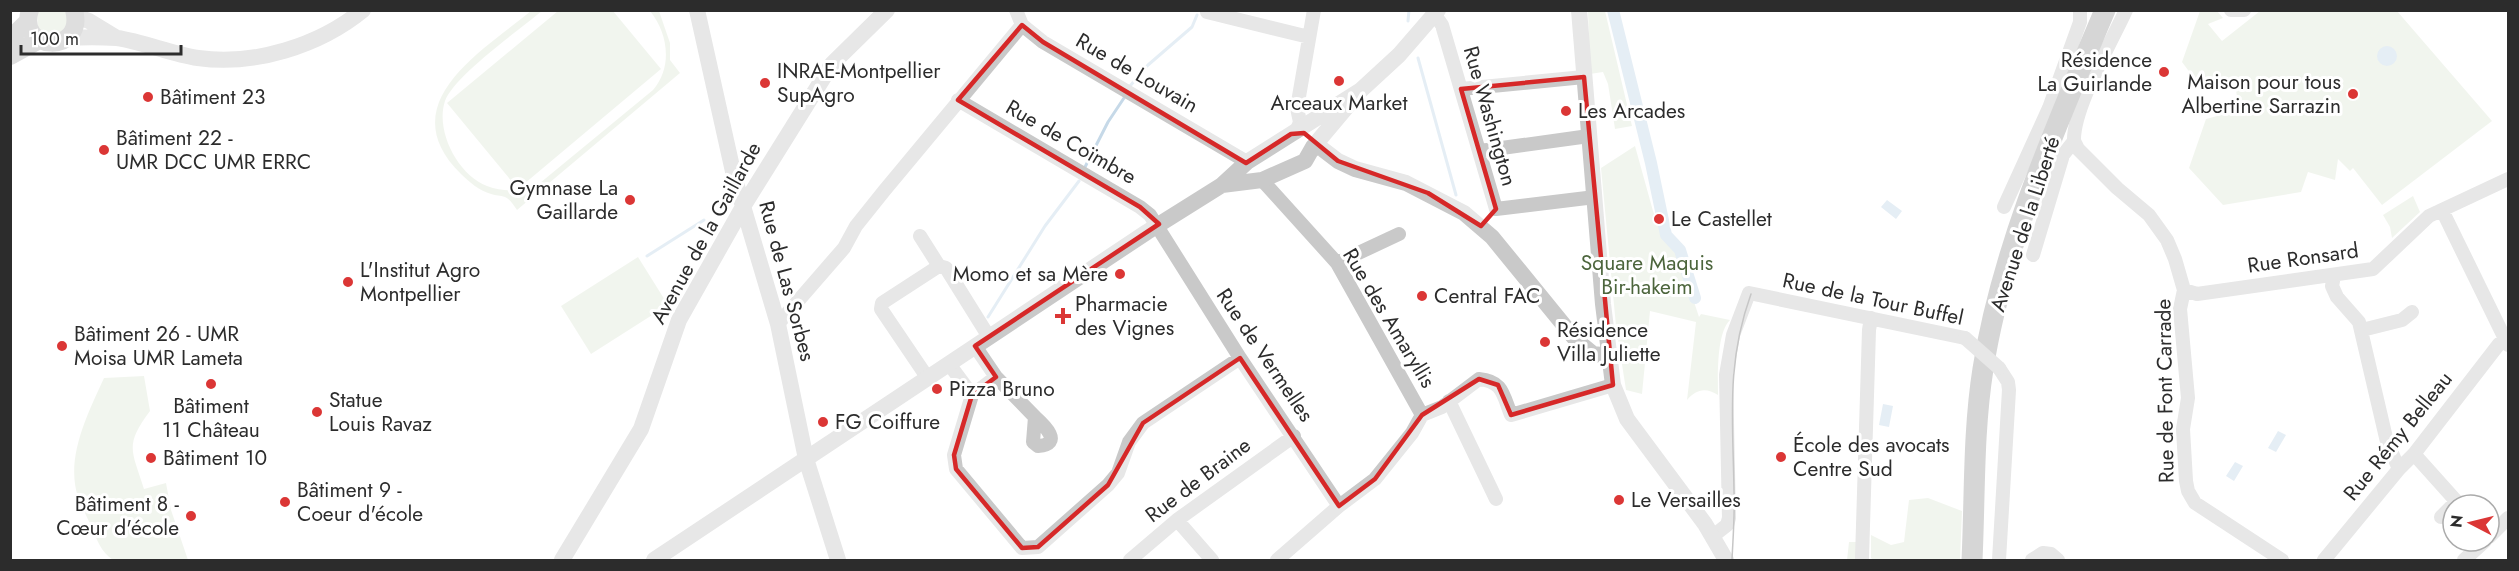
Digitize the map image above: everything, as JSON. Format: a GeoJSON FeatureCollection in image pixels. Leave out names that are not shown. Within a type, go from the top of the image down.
{"type":"FeatureCollection","features":[{"type":"Feature","properties":{"kind":"main road","name":"Avenue de la Liberté"},"geometry":{"type":"LineString","coordinates":[[2079,71],[2100,10]]}},
{"type":"Feature","properties":{"kind":"main road","name":"Avenue de la Liberté"},"geometry":{"type":"LineString","coordinates":[[1972,561],[1977,415],[1993,318],[2031,195],[2105,10]]}},
{"type":"Feature","properties":{"kind":"main road"},"geometry":{"type":"LineString","coordinates":[[29,16],[31,32],[39,40],[53,44],[66,38],[74,29],[75,14]]}},
{"type":"Feature","properties":{"kind":"main road"},"geometry":{"type":"LineString","coordinates":[[10,39],[29,16]]}},
{"type":"Feature","properties":{"kind":"main road"},"geometry":{"type":"LineString","coordinates":[[10,56],[39,40]]}},
{"type":"Feature","properties":{"kind":"street","name":"Rue de Las Sorbes"},"geometry":{"type":"LineString","coordinates":[[697,10],[721,124],[778,324],[806,459],[838,561]]}},
{"type":"Feature","properties":{"kind":"street","name":"Avenue de la Gaillarde"},"geometry":{"type":"LineString","coordinates":[[562,561],[641,429],[679,320],[744,205],[832,64],[887,10]]}},
{"type":"Feature","properties":{"kind":"street"},"geometry":{"type":"LineString","coordinates":[[778,324],[844,248],[856,226],[958,100],[1027,30],[1016,10]]}},
{"type":"Feature","properties":{"kind":"street"},"geometry":{"type":"LineString","coordinates":[[1300,164],[1292,163],[1284,156],[1289,137],[1300,122],[1297,108],[1314,10]]}},
{"type":"Feature","properties":{"kind":"street"},"geometry":{"type":"LineString","coordinates":[[1578,10],[1613,385],[1621,408],[1633,430],[1713,536],[1726,560]]}},
{"type":"Feature","properties":{"kind":"street"},"geometry":{"type":"LineString","coordinates":[[2004,207],[2049,108],[2080,22],[2080,10]]}},
{"type":"Feature","properties":{"kind":"street"},"geometry":{"type":"LineString","coordinates":[[2033,255],[2063,155],[2073,141],[2079,111],[2126,10]]}},
{"type":"Feature","properties":{"kind":"street"},"geometry":{"type":"LineString","coordinates":[[2231,10],[2244,10]]}},
{"type":"Feature","properties":{"kind":"street"},"geometry":{"type":"LineString","coordinates":[[66,38],[117,38],[199,58],[238,60],[269,54],[305,43],[343,25],[360,11]]}},
{"type":"Feature","properties":{"kind":"street"},"geometry":{"type":"LineString","coordinates":[[1208,12],[1309,37]]}},
{"type":"Feature","properties":{"kind":"street"},"geometry":{"type":"LineString","coordinates":[[1222,185],[1262,180],[1300,164],[1309,157],[1313,147],[1361,90],[1399,55],[1437,13]]}},
{"type":"Feature","properties":{"kind":"street","name":"Rue Washington"},"geometry":{"type":"LineString","coordinates":[[1437,13],[1496,209],[1483,228]]}},
{"type":"Feature","properties":{"kind":"street"},"geometry":{"type":"LineString","coordinates":[[75,14],[117,38]]}},
{"type":"Feature","properties":{"kind":"street","name":"Rue de Louvain"},"geometry":{"type":"LineString","coordinates":[[1027,30],[1247,162]]}},
{"type":"Feature","properties":{"kind":"street"},"geometry":{"type":"LineString","coordinates":[[1461,89],[1584,77]]}},
{"type":"Feature","properties":{"kind":"street"},"geometry":{"type":"LineString","coordinates":[[654,561],[927,377],[1222,185],[1247,162],[1361,90]]}},
{"type":"Feature","properties":{"kind":"street","name":"Rue de Coïmbre"},"geometry":{"type":"LineString","coordinates":[[958,100],[1140,207],[1150,215],[1156,226]]}},
{"type":"Feature","properties":{"kind":"street"},"geometry":{"type":"LineString","coordinates":[[1289,137],[1309,136],[1313,147]]}},
{"type":"Feature","properties":{"kind":"street"},"geometry":{"type":"LineString","coordinates":[[1479,151],[1590,136]]}},
{"type":"Feature","properties":{"kind":"street","name":"Rue de Font Carrade"},"geometry":{"type":"LineString","coordinates":[[2073,141],[2078,149],[2156,224],[2167,240],[2175,259],[2184,290],[2180,309],[2188,398],[2183,429],[2188,491],[2195,503],[2282,561]]}},
{"type":"Feature","properties":{"kind":"street"},"geometry":{"type":"LineString","coordinates":[[1313,147],[1321,148],[1338,161],[1355,169],[1396,180],[1428,193],[1464,213],[1483,228],[1576,340],[1593,354],[1609,356]]}},
{"type":"Feature","properties":{"kind":"street","name":"Rue Ronsard"},"geometry":{"type":"LineString","coordinates":[[2184,290],[2197,294],[2373,269],[2429,216],[2508,179]]}},
{"type":"Feature","properties":{"kind":"street","name":"Rue des Amaryllis"},"geometry":{"type":"LineString","coordinates":[[1262,180],[1337,263],[1422,415],[1449,401],[1479,379],[1492,380],[1498,385],[1511,416],[1613,385]]}},
{"type":"Feature","properties":{"kind":"street"},"geometry":{"type":"LineString","coordinates":[[1496,209],[1594,196]]}},
{"type":"Feature","properties":{"kind":"street"},"geometry":{"type":"LineString","coordinates":[[2442,210],[2508,341]]}},
{"type":"Feature","properties":{"kind":"street","name":"Rue de Vermelles"},"geometry":{"type":"LineString","coordinates":[[1156,226],[1240,358],[1339,506]]}},
{"type":"Feature","properties":{"kind":"street"},"geometry":{"type":"LineString","coordinates":[[1337,263],[1399,234]]}},
{"type":"Feature","properties":{"kind":"street"},"geometry":{"type":"LineString","coordinates":[[920,236],[939,266],[945,268],[982,342],[996,377],[1035,417]]}},
{"type":"Feature","properties":{"kind":"street"},"geometry":{"type":"LineString","coordinates":[[927,377],[881,309],[882,303],[939,266]]}},
{"type":"Feature","properties":{"kind":"street"},"geometry":{"type":"LineString","coordinates":[[2334,276],[2332,286],[2337,297],[2360,322],[2387,442],[2398,469]]}},
{"type":"Feature","properties":{"kind":"street","name":"Rue de la Tour Buffel"},"geometry":{"type":"LineString","coordinates":[[1713,536],[1727,525],[1729,518],[1726,375],[1733,335],[1749,293],[1965,338],[1999,368],[2008,382],[2009,390],[1999,561]]}},
{"type":"Feature","properties":{"kind":"street"},"geometry":{"type":"LineString","coordinates":[[2362,330],[2402,320],[2412,312]]}},
{"type":"Feature","properties":{"kind":"street"},"geometry":{"type":"LineString","coordinates":[[1862,558],[1869,330],[1872,318]]}},
{"type":"Feature","properties":{"kind":"street","name":"Rue Rémy Belleau"},"geometry":{"type":"LineString","coordinates":[[2324,561],[2398,469],[2414,454],[2499,344],[2508,341]]}},
{"type":"Feature","properties":{"kind":"street"},"geometry":{"type":"LineString","coordinates":[[996,377],[972,395],[954,455],[956,469],[1022,548],[1038,547],[1108,486],[1118,473],[1129,442],[1143,423],[1240,358]]}},
{"type":"Feature","properties":{"kind":"street"},"geometry":{"type":"LineString","coordinates":[[949,364],[972,395]]}},
{"type":"Feature","properties":{"kind":"street"},"geometry":{"type":"LineString","coordinates":[[1449,401],[1496,499]]}},
{"type":"Feature","properties":{"kind":"street"},"geometry":{"type":"LineString","coordinates":[[1277,561],[1339,506],[1376,479],[1412,433],[1422,415]]}},
{"type":"Feature","properties":{"kind":"street","name":"Rue de Braine"},"geometry":{"type":"LineString","coordinates":[[1130,561],[1177,520],[1232,478],[1294,436]]}},
{"type":"Feature","properties":{"kind":"street"},"geometry":{"type":"LineString","coordinates":[[2414,454],[2448,493]]}},
{"type":"Feature","properties":{"kind":"street"},"geometry":{"type":"LineString","coordinates":[[1177,520],[1212,561]]}},
{"type":"Feature","properties":{"kind":"street"},"geometry":{"type":"LineString","coordinates":[[2032,561],[2039,554],[2048,553],[2058,561]]}},
{"type":"Feature","properties":{"kind":"highlighted area"},"geometry":{"type":"Polygon","coordinates":[[[1022,25],[1043,42],[1246,163],[1291,134],[1304,133],[1338,161],[1428,193],[1481,226],[1496,209],[1461,89],[1584,77],[1613,385],[1511,415],[1498,385],[1479,379],[1422,415],[1375,479],[1339,506],[1240,358],[1143,423],[1108,485],[1038,547],[1022,548],[956,469],[954,455],[972,395],[996,377],[975,346],[1159,224],[1140,207],[958,100],[1022,25]]]}},
{"type":"Feature","properties":{"kind":"green space"},"geometry":{"type":"Polygon","coordinates":[[[37,11],[65,11],[67,18],[63,30],[57,35],[38,30],[37,11]]]}},
{"type":"Feature","properties":{"kind":"green space"},"geometry":{"type":"Polygon","coordinates":[[[531,11],[542,11],[461,79],[445,101],[443,125],[451,151],[467,172],[487,186],[501,190],[514,190],[540,183],[653,90],[664,71],[666,50],[661,29],[650,11],[659,11],[670,43],[670,60],[680,73],[517,210],[507,198],[483,191],[461,174],[442,149],[435,125],[439,102],[451,81],[489,44],[531,11]]]}},
{"type":"Feature","properties":{"kind":"green space"},"geometry":{"type":"Polygon","coordinates":[[[558,11],[613,11],[661,69],[518,189],[447,103],[558,11]]]}},
{"type":"Feature","properties":{"kind":"green space"},"geometry":{"type":"Polygon","coordinates":[[[1588,11],[1605,11],[1632,126],[1615,129],[1608,84],[1603,72],[1590,74],[1588,11]]]}},
{"type":"Feature","properties":{"kind":"green space"},"geometry":{"type":"Polygon","coordinates":[[[2200,11],[2217,11],[2223,18],[2208,24],[2222,41],[2260,11],[2397,11],[2492,121],[2382,205],[2353,168],[2350,171],[2338,159],[2335,180],[2308,172],[2301,192],[2223,205],[2189,168],[2206,119],[2239,110],[2235,84],[2202,89],[2182,62],[2200,11]]]}},
{"type":"Feature","properties":{"kind":"green space","name":"Square Maquis Bir-hakeim"},"geometry":{"type":"Polygon","coordinates":[[[1635,146],[1653,211],[1665,242],[1678,253],[1699,317],[1701,314],[1730,320],[1725,327],[1720,345],[1718,395],[1701,390],[1687,400],[1696,322],[1650,311],[1642,394],[1626,390],[1616,326],[1601,168],[1635,146]]]}},
{"type":"Feature","properties":{"kind":"green space"},"geometry":{"type":"Polygon","coordinates":[[[2413,196],[2420,212],[2392,238],[2390,227],[2383,215],[2413,196]]]}},
{"type":"Feature","properties":{"kind":"green space"},"geometry":{"type":"Polygon","coordinates":[[[638,257],[668,305],[591,354],[561,306],[638,257]]]}},
{"type":"Feature","properties":{"kind":"green space"},"geometry":{"type":"Polygon","coordinates":[[[144,376],[150,411],[136,432],[134,456],[144,489],[166,483],[171,510],[188,560],[113,560],[100,545],[78,497],[74,467],[76,451],[85,421],[104,378],[144,376]]]}},
{"type":"Feature","properties":{"kind":"green space"},"geometry":{"type":"Polygon","coordinates":[[[1928,498],[1962,511],[1960,560],[1873,560],[1871,558],[1871,535],[1891,545],[1904,542],[1909,500],[1928,498]]]}},
{"type":"Feature","properties":{"kind":"green space"},"geometry":{"type":"Polygon","coordinates":[[[1849,542],[1857,542],[1859,560],[1847,560],[1849,542]]]}},
{"type":"Feature","properties":{"kind":"water"},"geometry":{"type":"Polygon","coordinates":[[[2387,46],[2394,49],[2397,56],[2394,63],[2387,66],[2380,63],[2377,56],[2380,49],[2387,46]]]}},
{"type":"Feature","properties":{"kind":"water"},"geometry":{"type":"Polygon","coordinates":[[[1887,200],[1902,211],[1896,219],[1881,207],[1887,200]]]}},
{"type":"Feature","properties":{"kind":"water"},"geometry":{"type":"Polygon","coordinates":[[[1883,404],[1893,406],[1889,427],[1879,425],[1883,404]]]}},
{"type":"Feature","properties":{"kind":"water"},"geometry":{"type":"Polygon","coordinates":[[[2278,431],[2286,435],[2276,452],[2268,448],[2278,431]]]}},
{"type":"Feature","properties":{"kind":"water"},"geometry":{"type":"Polygon","coordinates":[[[2235,462],[2243,466],[2234,481],[2226,476],[2235,462]]]}},
{"type":"Feature","properties":{"kind":"waterway"},"geometry":{"type":"LineString","coordinates":[[1408,21],[1409,10]]}},
{"type":"Feature","properties":{"kind":"waterway"},"geometry":{"type":"LineString","coordinates":[[1613,10],[1651,163],[1666,235],[1680,250],[1695,298]]}},
{"type":"Feature","properties":{"kind":"waterway"},"geometry":{"type":"LineString","coordinates":[[1130,86],[1148,65],[1192,27],[1197,15]]}},
{"type":"Feature","properties":{"kind":"waterway"},"geometry":{"type":"LineString","coordinates":[[1418,58],[1456,195]]}},
{"type":"Feature","properties":{"kind":"waterway"},"geometry":{"type":"LineString","coordinates":[[1084,169],[1108,122],[1124,98]]}},
{"type":"Feature","properties":{"kind":"waterway"},"geometry":{"type":"LineString","coordinates":[[988,317],[1045,226],[1079,181]]}},
{"type":"Feature","properties":{"kind":"waterway"},"geometry":{"type":"LineString","coordinates":[[647,256],[704,220]]}},
{"type":"Feature","properties":{"kind":"tram line"},"geometry":{"type":"LineString","coordinates":[[1732,560],[1734,368],[1743,319],[1751,294]]}},
{"type":"Feature","properties":{"kind":"place","name":"Résidence La Guirlande"},"geometry":{"type":"Point","coordinates":[2164,72]}},
{"type":"Feature","properties":{"kind":"place","name":"Arceaux Market"},"geometry":{"type":"Point","coordinates":[1339,81]}},
{"type":"Feature","properties":{"kind":"place","name":"INRAE-Montpellier SupAgro"},"geometry":{"type":"Point","coordinates":[765,83]}},
{"type":"Feature","properties":{"kind":"place","name":"Maison pour tous Albertine Sarrazin"},"geometry":{"type":"Point","coordinates":[2353,94]}},
{"type":"Feature","properties":{"kind":"place","name":"Bâtiment 23"},"geometry":{"type":"Point","coordinates":[148,97]}},
{"type":"Feature","properties":{"kind":"place","name":"Les Arcades"},"geometry":{"type":"Point","coordinates":[1566,111]}},
{"type":"Feature","properties":{"kind":"place","name":"Bâtiment 22 - UMR DCC UMR ERRC"},"geometry":{"type":"Point","coordinates":[104,150]}},
{"type":"Feature","properties":{"kind":"place","name":"Gymnase La Gaillarde"},"geometry":{"type":"Point","coordinates":[630,200]}},
{"type":"Feature","properties":{"kind":"place","name":"Le Castellet"},"geometry":{"type":"Point","coordinates":[1659,219]}},
{"type":"Feature","properties":{"kind":"place","name":"Momo et sa Mère"},"geometry":{"type":"Point","coordinates":[1120,274]}},
{"type":"Feature","properties":{"kind":"place","name":"L'Institut Agro Montpellier"},"geometry":{"type":"Point","coordinates":[348,282]}},
{"type":"Feature","properties":{"kind":"place","name":"Central FAC"},"geometry":{"type":"Point","coordinates":[1422,296]}},
{"type":"Feature","properties":{"kind":"place","name":"Pharmacie des Vignes"},"geometry":{"type":"Point","coordinates":[1063,316]}},
{"type":"Feature","properties":{"kind":"place","name":"Résidence Villa Juliette"},"geometry":{"type":"Point","coordinates":[1545,342]}},
{"type":"Feature","properties":{"kind":"place","name":"Bâtiment 26 - UMR Moisa UMR Lameta"},"geometry":{"type":"Point","coordinates":[62,346]}},
{"type":"Feature","properties":{"kind":"place","name":"Bâtiment 11 Château"},"geometry":{"type":"Point","coordinates":[211,384]}},
{"type":"Feature","properties":{"kind":"place","name":"Pizza Bruno"},"geometry":{"type":"Point","coordinates":[937,389]}},
{"type":"Feature","properties":{"kind":"place","name":"Statue Louis Ravaz"},"geometry":{"type":"Point","coordinates":[317,412]}},
{"type":"Feature","properties":{"kind":"place","name":"FG Coiffure"},"geometry":{"type":"Point","coordinates":[823,422]}},
{"type":"Feature","properties":{"kind":"place","name":"École des avocats Centre Sud"},"geometry":{"type":"Point","coordinates":[1781,457]}},
{"type":"Feature","properties":{"kind":"place","name":"Bâtiment 10"},"geometry":{"type":"Point","coordinates":[151,458]}},
{"type":"Feature","properties":{"kind":"place","name":"Le Versailles"},"geometry":{"type":"Point","coordinates":[1619,500]}},
{"type":"Feature","properties":{"kind":"place","name":"Bâtiment 9 - Coeur d'école"},"geometry":{"type":"Point","coordinates":[285,502]}},
{"type":"Feature","properties":{"kind":"place","name":"Bâtiment 8 - Cœur d'école"},"geometry":{"type":"Point","coordinates":[191,516]}}]}
